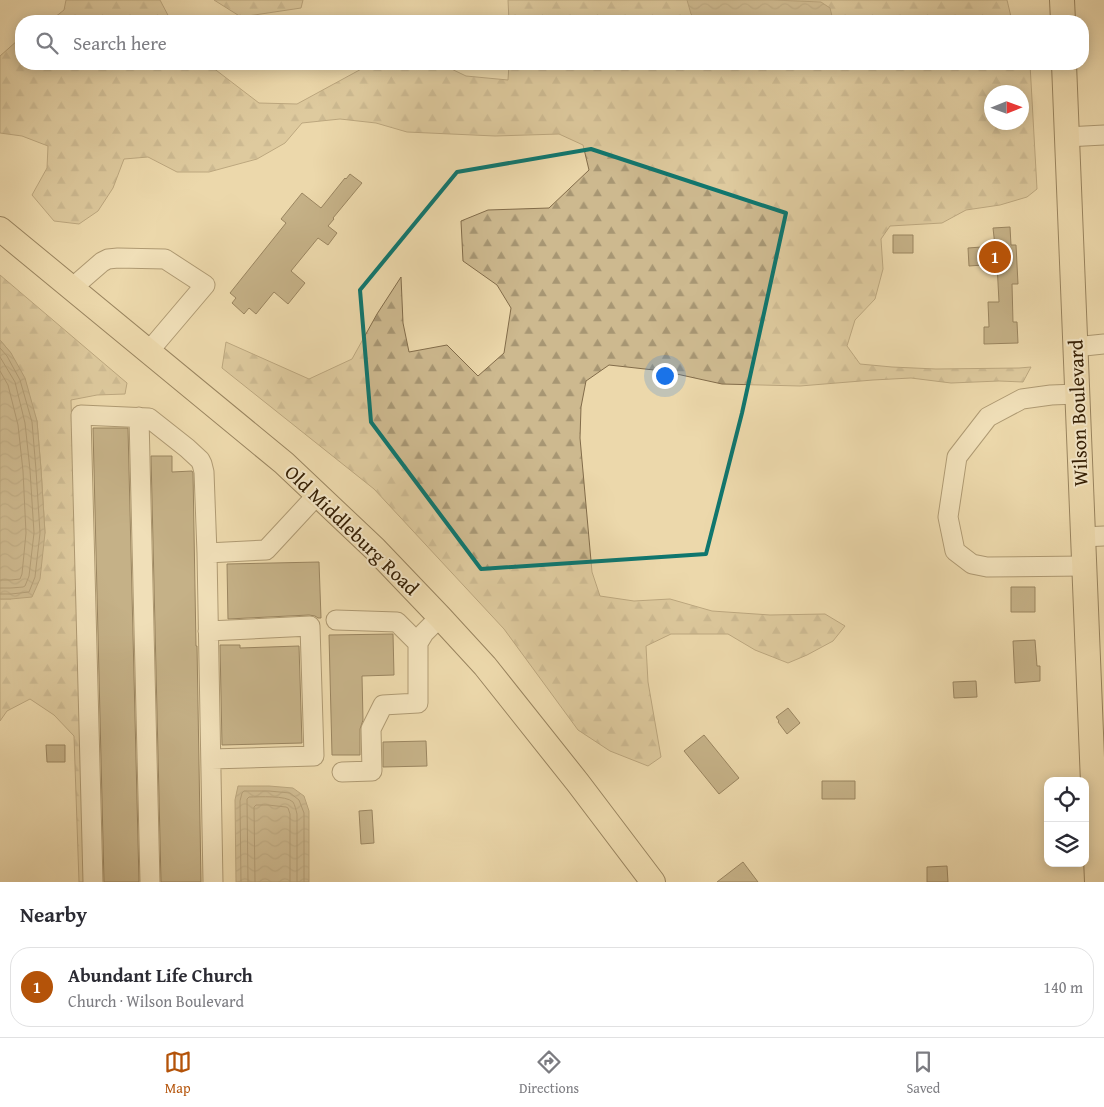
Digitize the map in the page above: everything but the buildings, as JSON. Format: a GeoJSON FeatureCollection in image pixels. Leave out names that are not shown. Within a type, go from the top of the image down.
{"type":"FeatureCollection","features":[{"type":"Feature","properties":{"kind":"main road"},"geometry":{"type":"LineString","coordinates":[[1062,0],[1062,15]]}},
{"type":"Feature","properties":{"kind":"main road","name":"Wilson Boulevard"},"geometry":{"type":"LineString","coordinates":[[1064,70],[1077,394],[1094,537],[1085,566],[1097,882]]}},
{"type":"Feature","properties":{"kind":"main road","name":"Old Middleburg Road"},"geometry":{"type":"LineString","coordinates":[[0,229],[284,463],[375,549],[485,666],[578,783],[653,882]]}},
{"type":"Feature","properties":{"kind":"street"},"geometry":{"type":"LineString","coordinates":[[1066,137],[1104,135]]}},
{"type":"Feature","properties":{"kind":"street"},"geometry":{"type":"LineString","coordinates":[[72,288],[102,262],[118,258],[165,259],[205,285],[149,352]]}},
{"type":"Feature","properties":{"kind":"street"},"geometry":{"type":"LineString","coordinates":[[1075,347],[1104,344]]}},
{"type":"Feature","properties":{"kind":"street"},"geometry":{"type":"LineString","coordinates":[[1077,394],[1022,399],[988,417],[957,457],[948,517],[955,551],[972,564],[987,567],[1085,566]]}},
{"type":"Feature","properties":{"kind":"street"},"geometry":{"type":"LineString","coordinates":[[93,882],[81,415],[149,418],[187,448],[202,464],[204,472],[207,553],[213,882]]}},
{"type":"Feature","properties":{"kind":"street"},"geometry":{"type":"LineString","coordinates":[[139,417],[150,882]]}},
{"type":"Feature","properties":{"kind":"street"},"geometry":{"type":"LineString","coordinates":[[207,553],[266,550],[317,495]]}},
{"type":"Feature","properties":{"kind":"street"},"geometry":{"type":"LineString","coordinates":[[342,772],[372,771],[371,729],[382,705],[418,703],[418,643],[424,633],[440,617]]}},
{"type":"Feature","properties":{"kind":"street"},"geometry":{"type":"LineString","coordinates":[[336,620],[397,622],[418,643]]}},
{"type":"Feature","properties":{"kind":"street"},"geometry":{"type":"LineString","coordinates":[[208,631],[310,626],[314,756],[211,759]]}},
{"type":"Feature","properties":{"kind":"highlighted area"},"geometry":{"type":"Polygon","coordinates":[[[591,149],[786,213],[742,413],[706,554],[481,569],[371,422],[360,290],[457,172],[591,149]]]}},
{"type":"Feature","properties":{"kind":"green space"},"geometry":{"type":"Polygon","coordinates":[[[66,0],[160,0],[168,15],[58,15],[64,10],[66,0]]]}},
{"type":"Feature","properties":{"kind":"green space"},"geometry":{"type":"Polygon","coordinates":[[[214,0],[303,0],[301,8],[254,15],[238,15],[214,0]]]}},
{"type":"Feature","properties":{"kind":"green space"},"geometry":{"type":"Polygon","coordinates":[[[508,0],[1007,0],[1011,15],[509,15],[508,0]]]}},
{"type":"Feature","properties":{"kind":"green space"},"geometry":{"type":"Polygon","coordinates":[[[15,43],[15,70],[216,70],[259,103],[297,104],[359,70],[454,70],[466,76],[508,80],[509,70],[1030,70],[1037,189],[1027,197],[1000,205],[966,210],[942,223],[890,226],[881,239],[883,269],[875,299],[855,320],[847,346],[860,364],[936,369],[1031,367],[1023,382],[951,383],[911,378],[800,386],[722,384],[663,371],[609,365],[586,381],[581,407],[580,438],[592,572],[600,596],[634,601],[670,599],[712,611],[770,615],[825,614],[845,626],[833,641],[788,663],[755,650],[728,634],[671,634],[646,646],[648,682],[661,757],[648,766],[610,751],[578,730],[504,629],[374,489],[222,368],[226,342],[309,379],[352,359],[377,314],[401,277],[403,323],[409,352],[447,345],[478,376],[504,353],[511,308],[497,285],[463,261],[461,221],[488,210],[549,208],[589,170],[583,145],[559,134],[495,136],[407,132],[376,123],[340,119],[302,123],[285,143],[257,159],[209,172],[177,172],[148,157],[124,159],[113,188],[98,211],[79,224],[54,221],[32,195],[47,168],[48,146],[22,136],[0,133],[0,56],[15,43]]]}},
{"type":"Feature","properties":{"kind":"green space"},"geometry":{"type":"Polygon","coordinates":[[[0,275],[127,383],[125,394],[97,395],[71,400],[86,882],[79,882],[74,736],[54,715],[30,699],[7,711],[0,721],[0,599],[11,599],[45,533],[37,421],[11,353],[0,340],[0,275]]]}},
{"type":"Feature","properties":{"kind":"water"},"geometry":{"type":"Polygon","coordinates":[[[687,0],[773,0],[821,2],[830,8],[832,15],[692,15],[687,0]]]}},
{"type":"Feature","properties":{"kind":"water"},"geometry":{"type":"Polygon","coordinates":[[[0,340],[11,353],[25,378],[37,421],[45,533],[40,579],[32,597],[11,599],[0,599],[0,340]]]}},
{"type":"Feature","properties":{"kind":"water"},"geometry":{"type":"Polygon","coordinates":[[[238,786],[293,788],[304,796],[309,811],[309,882],[236,882],[235,800],[238,786]]]}},
{"type":"Feature","properties":{"kind":"place","name":"Abundant Life Church"},"geometry":{"type":"Point","coordinates":[995,257]}}]}
